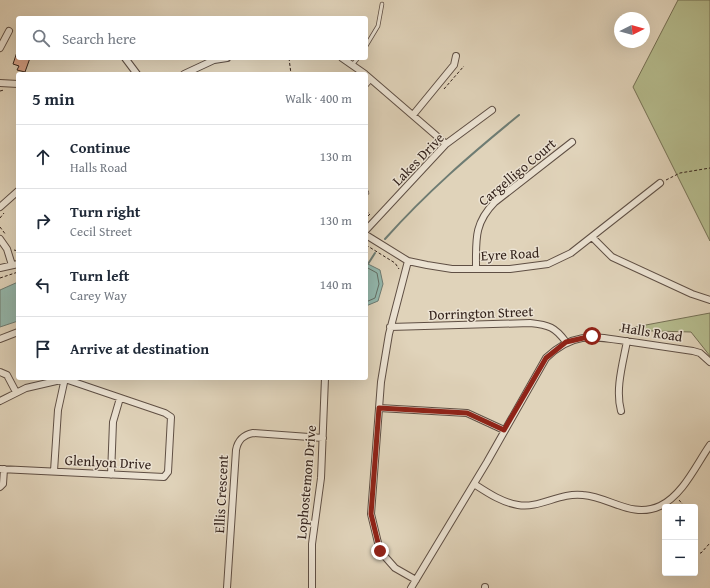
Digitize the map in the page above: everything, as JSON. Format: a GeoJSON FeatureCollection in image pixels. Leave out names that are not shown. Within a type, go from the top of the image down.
{"type":"FeatureCollection","features":[{"type":"Feature","properties":{"kind":"street"},"geometry":{"type":"LineString","coordinates":[[0,48],[9,31]]}},
{"type":"Feature","properties":{"kind":"street"},"geometry":{"type":"LineString","coordinates":[[413,115],[454,65],[456,56]]}},
{"type":"Feature","properties":{"kind":"street"},"geometry":{"type":"LineString","coordinates":[[126,60],[136,72]]}},
{"type":"Feature","properties":{"kind":"street"},"geometry":{"type":"LineString","coordinates":[[188,72],[214,60]]}},
{"type":"Feature","properties":{"kind":"street"},"geometry":{"type":"LineString","coordinates":[[346,60],[363,72]]}},
{"type":"Feature","properties":{"kind":"street"},"geometry":{"type":"LineString","coordinates":[[368,76],[446,144]]}},
{"type":"Feature","properties":{"kind":"street"},"geometry":{"type":"LineString","coordinates":[[0,83],[16,84]]}},
{"type":"Feature","properties":{"kind":"street","name":"Lakes Drive"},"geometry":{"type":"LineString","coordinates":[[368,228],[446,144],[492,110]]}},
{"type":"Feature","properties":{"kind":"street","name":"Cargelligo Court"},"geometry":{"type":"LineString","coordinates":[[476,268],[477,231],[485,213],[495,202],[572,142]]}},
{"type":"Feature","properties":{"kind":"street","name":"Eyre Road"},"geometry":{"type":"LineString","coordinates":[[368,236],[408,261],[452,269],[510,269],[548,264],[571,253],[660,183]]}},
{"type":"Feature","properties":{"kind":"street"},"geometry":{"type":"LineString","coordinates":[[0,207],[16,193]]}},
{"type":"Feature","properties":{"kind":"street"},"geometry":{"type":"LineString","coordinates":[[592,237],[612,256],[692,294],[710,300]]}},
{"type":"Feature","properties":{"kind":"street"},"geometry":{"type":"LineString","coordinates":[[0,239],[15,264],[0,268]]}},
{"type":"Feature","properties":{"kind":"street"},"geometry":{"type":"LineString","coordinates":[[408,261],[390,327],[381,382],[371,514],[380,551],[395,568],[416,580]]}},
{"type":"Feature","properties":{"kind":"street","name":"Dorrington Street"},"geometry":{"type":"LineString","coordinates":[[390,327],[530,323],[546,324],[558,332],[566,342]]}},
{"type":"Feature","properties":{"kind":"street"},"geometry":{"type":"LineString","coordinates":[[0,339],[16,333]]}},
{"type":"Feature","properties":{"kind":"street","name":"Halls Road"},"geometry":{"type":"LineString","coordinates":[[411,588],[474,484],[546,358],[566,342],[592,336],[693,351],[700,353],[710,362]]}},
{"type":"Feature","properties":{"kind":"street"},"geometry":{"type":"LineString","coordinates":[[621,410],[619,402],[619,388],[626,341]]}},
{"type":"Feature","properties":{"kind":"street"},"geometry":{"type":"LineString","coordinates":[[0,372],[7,375],[16,392]]}},
{"type":"Feature","properties":{"kind":"street"},"geometry":{"type":"LineString","coordinates":[[0,401],[26,388],[61,380]]}},
{"type":"Feature","properties":{"kind":"street"},"geometry":{"type":"LineString","coordinates":[[54,471],[57,420],[65,380]]}},
{"type":"Feature","properties":{"kind":"street","name":"Glenlyon Drive"},"geometry":{"type":"LineString","coordinates":[[2,469],[161,478],[166,476],[168,472],[171,417],[165,413],[68,380]]}},
{"type":"Feature","properties":{"kind":"street","name":"Lophostemon Drive"},"geometry":{"type":"LineString","coordinates":[[312,588],[312,544],[321,478],[325,380]]}},
{"type":"Feature","properties":{"kind":"street"},"geometry":{"type":"LineString","coordinates":[[111,475],[114,422],[120,398]]}},
{"type":"Feature","properties":{"kind":"street"},"geometry":{"type":"LineString","coordinates":[[379,408],[467,413],[504,430]]}},
{"type":"Feature","properties":{"kind":"street","name":"Ellis Crescent"},"geometry":{"type":"LineString","coordinates":[[227,588],[236,450],[239,441],[243,437],[254,433],[323,438]]}},
{"type":"Feature","properties":{"kind":"street"},"geometry":{"type":"LineString","coordinates":[[474,484],[503,502],[520,506],[533,505],[561,496],[582,494],[597,497],[623,508],[640,510],[661,505],[675,494],[710,445]]}},
{"type":"Feature","properties":{"kind":"street"},"geometry":{"type":"LineString","coordinates":[[0,487],[3,484],[2,469]]}},
{"type":"Feature","properties":{"kind":"lane"},"geometry":{"type":"LineString","coordinates":[[368,43],[378,26],[382,4]]}},
{"type":"Feature","properties":{"kind":"lane"},"geometry":{"type":"LineString","coordinates":[[353,64],[356,60]]}},
{"type":"Feature","properties":{"kind":"lane"},"geometry":{"type":"LineString","coordinates":[[368,84],[372,79]]}},
{"type":"Feature","properties":{"kind":"path"},"geometry":{"type":"LineString","coordinates":[[289,60],[291,72]]}},
{"type":"Feature","properties":{"kind":"path"},"geometry":{"type":"LineString","coordinates":[[442,91],[464,66]]}},
{"type":"Feature","properties":{"kind":"path"},"geometry":{"type":"LineString","coordinates":[[660,183],[680,173],[710,168]]}},
{"type":"Feature","properties":{"kind":"path"},"geometry":{"type":"LineString","coordinates":[[368,246],[395,263],[399,267],[398,271]]}},
{"type":"Feature","properties":{"kind":"path"},"geometry":{"type":"LineString","coordinates":[[0,278],[16,273]]}},
{"type":"Feature","properties":{"kind":"path"},"geometry":{"type":"LineString","coordinates":[[675,494],[682,504]]}},
{"type":"Feature","properties":{"kind":"path"},"geometry":{"type":"LineString","coordinates":[[698,553],[701,553],[710,543]]}},
{"type":"Feature","properties":{"kind":"green space"},"geometry":{"type":"Polygon","coordinates":[[[678,0],[710,0],[710,241],[633,87],[678,0]]]}},
{"type":"Feature","properties":{"kind":"green space"},"geometry":{"type":"Polygon","coordinates":[[[710,313],[710,356],[691,332],[619,330],[710,313]]]}},
{"type":"Feature","properties":{"kind":"water"},"geometry":{"type":"Polygon","coordinates":[[[368,264],[380,270],[383,284],[378,301],[368,305],[368,264]]]}},
{"type":"Feature","properties":{"kind":"water"},"geometry":{"type":"Polygon","coordinates":[[[16,283],[16,322],[0,327],[0,290],[16,283]]]}},
{"type":"Feature","properties":{"kind":"building"},"geometry":{"type":"Polygon","coordinates":[[[16,55],[16,60],[29,60],[25,72],[17,70],[19,66],[13,64],[16,55]]]}},
{"type":"Feature","properties":{"kind":"waterway"},"geometry":{"type":"LineString","coordinates":[[385,239],[449,174],[519,115]]}},
{"type":"Feature","properties":{"kind":"waterway"},"geometry":{"type":"LineString","coordinates":[[368,264],[375,253]]}},
{"type":"Feature","properties":{"kind":"route"},"geometry":{"type":"LineString","coordinates":[[380,551],[371,514],[379,408],[467,413],[504,430],[546,358],[555,349],[566,342],[573,339],[592,336]]}}]}
